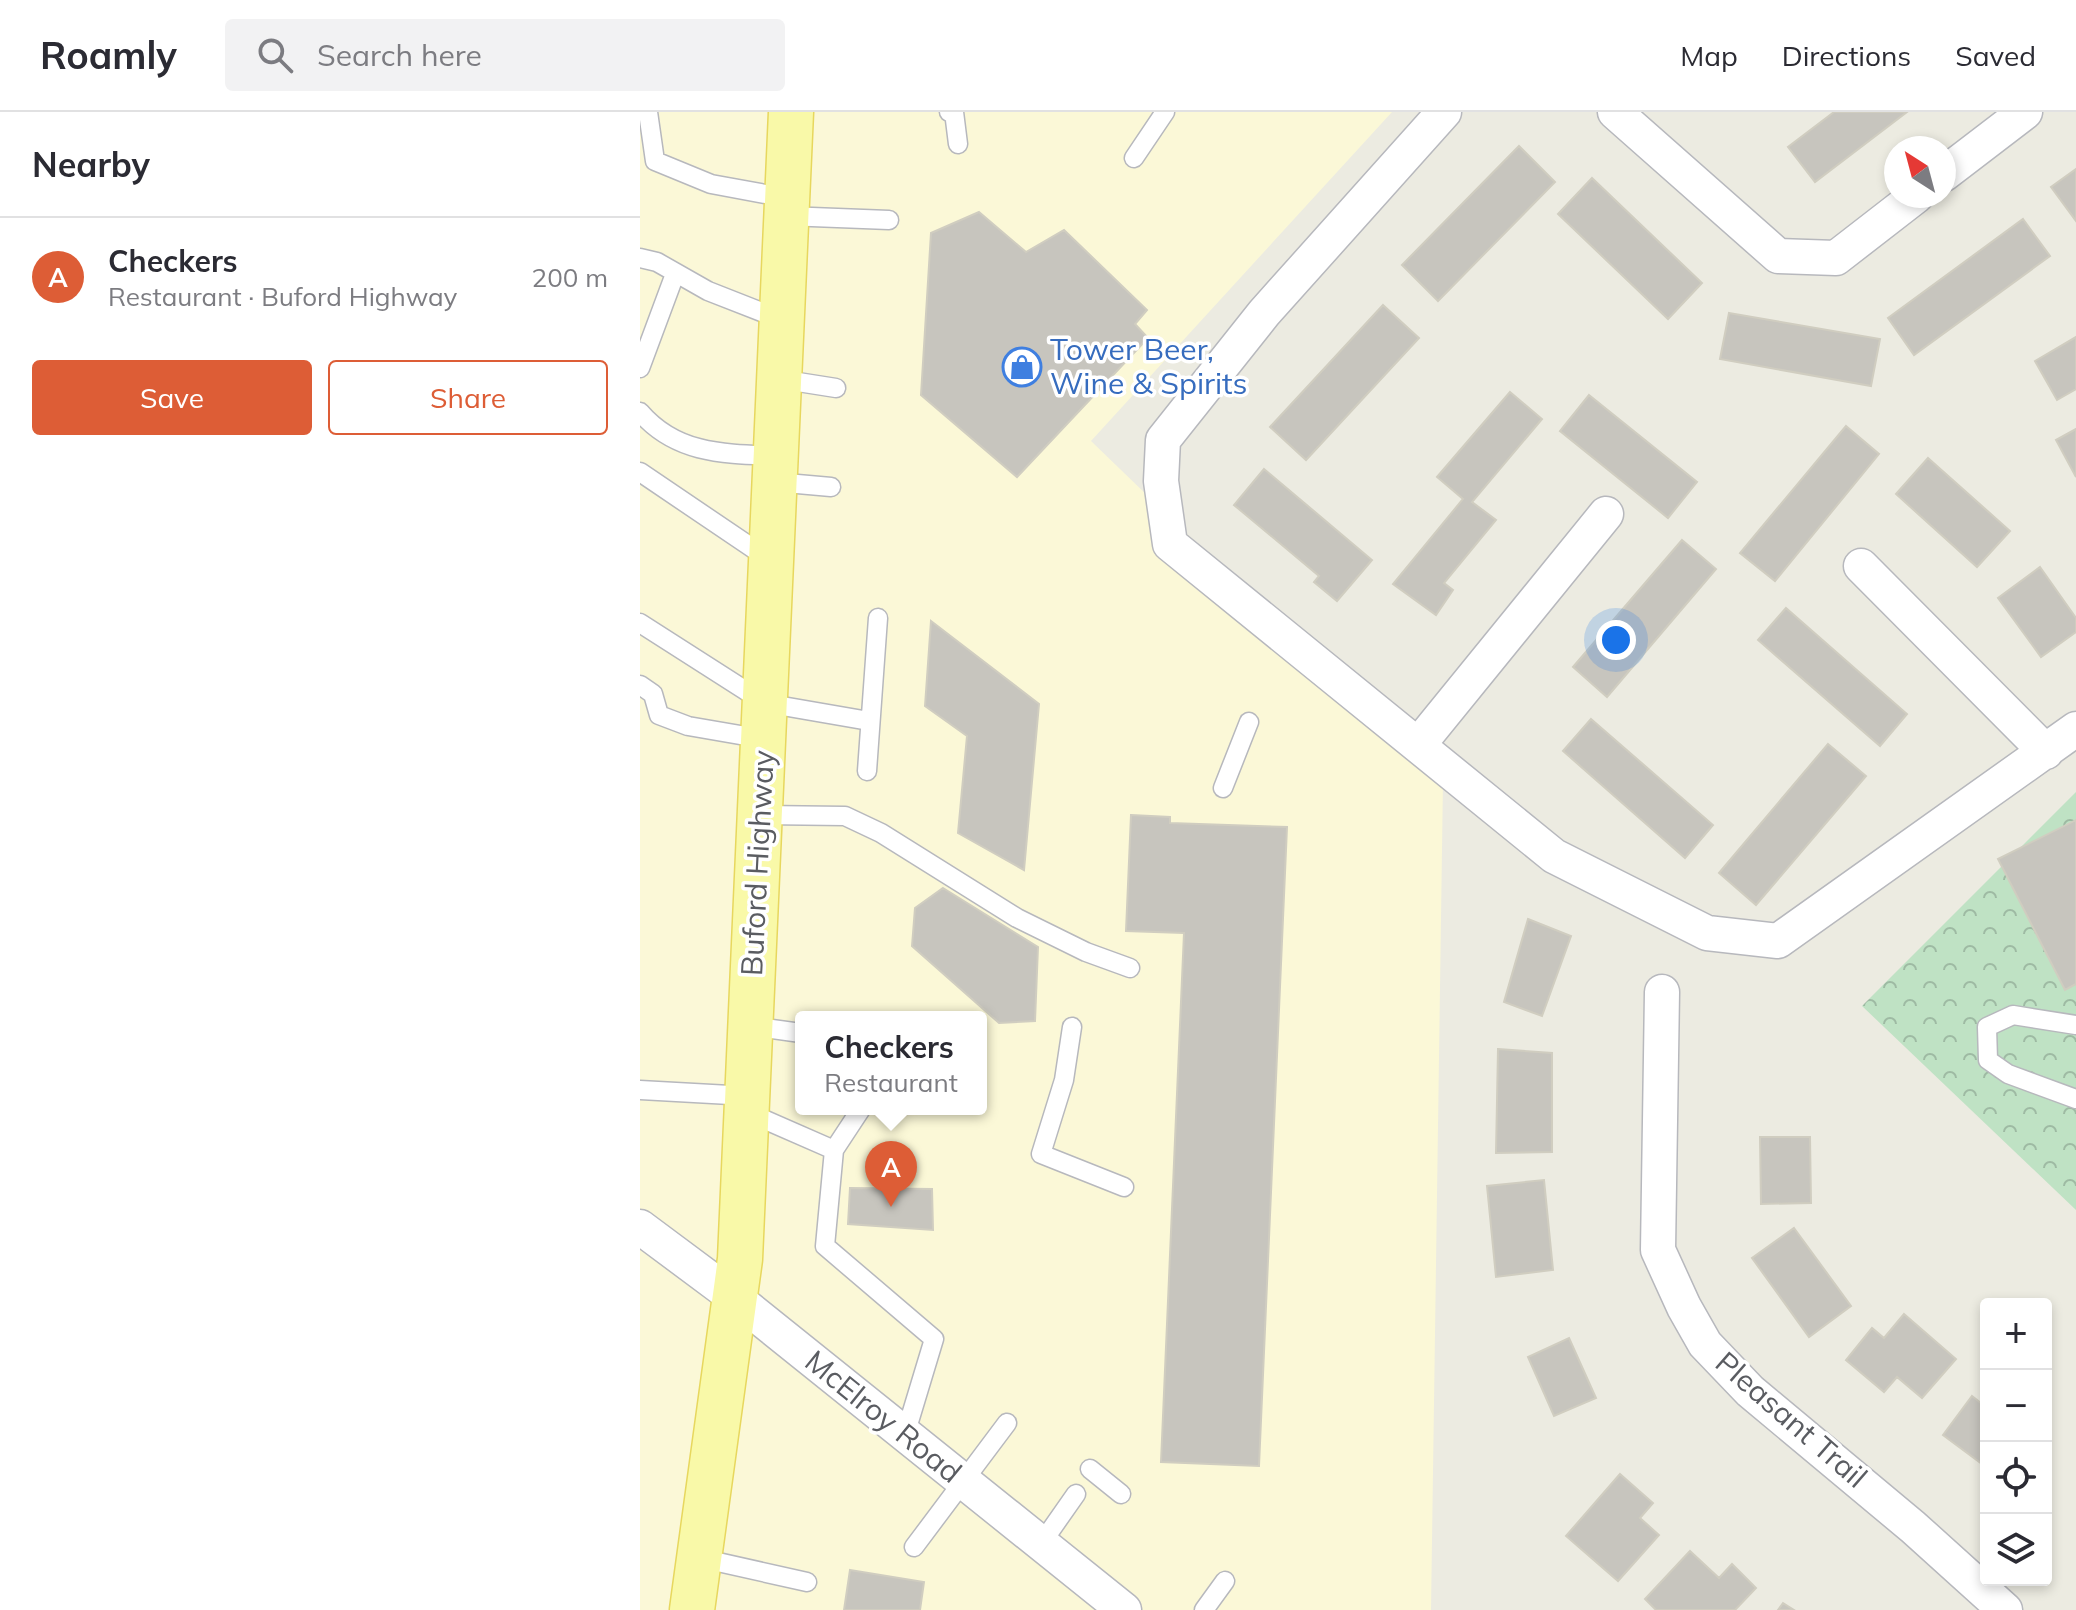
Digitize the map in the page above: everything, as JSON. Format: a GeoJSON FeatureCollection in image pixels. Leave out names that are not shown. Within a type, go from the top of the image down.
{"type":"FeatureCollection","features":[{"type":"Feature","properties":{"kind":"main road","name":"Buford Highway"},"geometry":{"type":"LineString","coordinates":[[692,1610],[740,1259],[791,112]]}},
{"type":"Feature","properties":{"kind":"street"},"geometry":{"type":"LineString","coordinates":[[1444,112],[1264,313],[1163,440],[1161,481],[1170,544],[1554,856],[1707,933],[1778,941],[2076,729]]}},
{"type":"Feature","properties":{"kind":"street"},"geometry":{"type":"LineString","coordinates":[[1615,112],[1778,256],[1836,258],[1901,208]]}},
{"type":"Feature","properties":{"kind":"street"},"geometry":{"type":"LineString","coordinates":[[1956,165],[2025,112]]}},
{"type":"Feature","properties":{"kind":"street"},"geometry":{"type":"LineString","coordinates":[[1419,744],[1606,514]]}},
{"type":"Feature","properties":{"kind":"street"},"geometry":{"type":"LineString","coordinates":[[1861,566],[2046,752]]}},
{"type":"Feature","properties":{"kind":"street","name":"Pleasant Trail"},"geometry":{"type":"LineString","coordinates":[[1662,992],[1658,1250],[1684,1307],[1705,1344],[1750,1391],[1913,1527],[2005,1610]]}},
{"type":"Feature","properties":{"kind":"street","name":"McElroy Road"},"geometry":{"type":"LineString","coordinates":[[640,1227],[734,1297],[1123,1610]]}},
{"type":"Feature","properties":{"kind":"lane"},"geometry":{"type":"LineString","coordinates":[[952,112],[958,144]]}},
{"type":"Feature","properties":{"kind":"lane"},"geometry":{"type":"LineString","coordinates":[[1134,158],[1165,112]]}},
{"type":"Feature","properties":{"kind":"lane"},"geometry":{"type":"LineString","coordinates":[[648,113],[655,161],[711,184],[787,207],[889,220]]}},
{"type":"Feature","properties":{"kind":"lane"},"geometry":{"type":"LineString","coordinates":[[640,258],[657,262],[675,274],[782,320]]}},
{"type":"Feature","properties":{"kind":"lane"},"geometry":{"type":"LineString","coordinates":[[640,368],[675,274]]}},
{"type":"Feature","properties":{"kind":"lane"},"geometry":{"type":"LineString","coordinates":[[779,379],[836,388]]}},
{"type":"Feature","properties":{"kind":"lane"},"geometry":{"type":"LineString","coordinates":[[640,412],[654,428],[708,453],[775,469],[831,487]]}},
{"type":"Feature","properties":{"kind":"lane"},"geometry":{"type":"LineString","coordinates":[[640,472],[771,561]]}},
{"type":"Feature","properties":{"kind":"lane"},"geometry":{"type":"LineString","coordinates":[[867,771],[878,618]]}},
{"type":"Feature","properties":{"kind":"lane"},"geometry":{"type":"LineString","coordinates":[[640,623],[764,721]]}},
{"type":"Feature","properties":{"kind":"lane"},"geometry":{"type":"LineString","coordinates":[[640,685],[653,694],[659,715],[688,726],[764,721],[869,721]]}},
{"type":"Feature","properties":{"kind":"lane"},"geometry":{"type":"LineString","coordinates":[[1223,788],[1249,722]]}},
{"type":"Feature","properties":{"kind":"lane"},"geometry":{"type":"LineString","coordinates":[[760,815],[845,816],[881,833],[1017,918],[1086,952],[1130,968]]}},
{"type":"Feature","properties":{"kind":"lane"},"geometry":{"type":"LineString","coordinates":[[873,851],[881,833]]}},
{"type":"Feature","properties":{"kind":"lane"},"geometry":{"type":"LineString","coordinates":[[2076,1025],[2013,1015],[1987,1027],[1988,1060],[2008,1074],[2076,1099]]}},
{"type":"Feature","properties":{"kind":"lane"},"geometry":{"type":"LineString","coordinates":[[751,1026],[795,1032]]}},
{"type":"Feature","properties":{"kind":"lane"},"geometry":{"type":"LineString","coordinates":[[1072,1027],[1064,1080],[1041,1154],[1124,1187]]}},
{"type":"Feature","properties":{"kind":"lane"},"geometry":{"type":"LineString","coordinates":[[640,1090],[748,1104],[834,1150]]}},
{"type":"Feature","properties":{"kind":"lane"},"geometry":{"type":"LineString","coordinates":[[857,1115],[834,1150],[825,1246],[934,1339],[905,1435]]}},
{"type":"Feature","properties":{"kind":"lane"},"geometry":{"type":"LineString","coordinates":[[914,1547],[1007,1423]]}},
{"type":"Feature","properties":{"kind":"lane"},"geometry":{"type":"LineString","coordinates":[[1090,1469],[1121,1494]]}},
{"type":"Feature","properties":{"kind":"lane"},"geometry":{"type":"LineString","coordinates":[[1041,1544],[1076,1494]]}},
{"type":"Feature","properties":{"kind":"lane"},"geometry":{"type":"LineString","coordinates":[[700,1558],[807,1582]]}},
{"type":"Feature","properties":{"kind":"lane"},"geometry":{"type":"LineString","coordinates":[[1204,1610],[1225,1581]]}},
{"type":"Feature","properties":{"kind":"shaded area"},"geometry":{"type":"Polygon","coordinates":[[[640,112],[1392,112],[1091,441],[1443,781],[1431,1610],[640,1610],[640,112]]]}},
{"type":"Feature","properties":{"kind":"green space"},"geometry":{"type":"Polygon","coordinates":[[[2076,792],[2076,1210],[1862,1006],[2076,792]]]}},
{"type":"Feature","properties":{"kind":"building"},"geometry":{"type":"Polygon","coordinates":[[[1834,112],[1907,112],[1815,182],[1788,147],[1834,112]]]}},
{"type":"Feature","properties":{"kind":"building"},"geometry":{"type":"Polygon","coordinates":[[[1519,146],[1555,182],[1438,301],[1402,265],[1519,146]]]}},
{"type":"Feature","properties":{"kind":"building"},"geometry":{"type":"Polygon","coordinates":[[[2076,169],[2076,221],[2051,187],[2076,169]]]}},
{"type":"Feature","properties":{"kind":"building"},"geometry":{"type":"Polygon","coordinates":[[[1592,178],[1702,283],[1668,319],[1558,214],[1592,178]]]}},
{"type":"Feature","properties":{"kind":"building","name":"Tower Beer, Wine & Spirits"},"geometry":{"type":"Polygon","coordinates":[[[979,212],[1026,252],[1064,230],[1147,310],[1135,324],[1148,338],[1017,477],[921,395],[931,233],[979,212]]]}},
{"type":"Feature","properties":{"kind":"building"},"geometry":{"type":"Polygon","coordinates":[[[2023,219],[2050,256],[1914,355],[1888,318],[2023,219]]]}},
{"type":"Feature","properties":{"kind":"building"},"geometry":{"type":"Polygon","coordinates":[[[1383,305],[1419,338],[1306,460],[1270,427],[1383,305]]]}},
{"type":"Feature","properties":{"kind":"building"},"geometry":{"type":"Polygon","coordinates":[[[1729,313],[1880,339],[1871,386],[1720,359],[1729,313]]]}},
{"type":"Feature","properties":{"kind":"building"},"geometry":{"type":"Polygon","coordinates":[[[2076,337],[2076,389],[2057,400],[2035,361],[2076,337]]]}},
{"type":"Feature","properties":{"kind":"building"},"geometry":{"type":"Polygon","coordinates":[[[1510,392],[1542,419],[1472,502],[1496,520],[1444,583],[1453,590],[1436,615],[1393,584],[1463,499],[1437,477],[1510,392]]]}},
{"type":"Feature","properties":{"kind":"building"},"geometry":{"type":"Polygon","coordinates":[[[1589,395],[1697,482],[1668,518],[1560,431],[1589,395]]]}},
{"type":"Feature","properties":{"kind":"building"},"geometry":{"type":"Polygon","coordinates":[[[1846,426],[1879,454],[1775,581],[1740,553],[1846,426]]]}},
{"type":"Feature","properties":{"kind":"building"},"geometry":{"type":"Polygon","coordinates":[[[2076,429],[2076,477],[2056,440],[2076,429]]]}},
{"type":"Feature","properties":{"kind":"building"},"geometry":{"type":"Polygon","coordinates":[[[1928,458],[2010,531],[1977,567],[1896,494],[1928,458]]]}},
{"type":"Feature","properties":{"kind":"building"},"geometry":{"type":"Polygon","coordinates":[[[1264,469],[1372,560],[1337,601],[1314,582],[1319,576],[1234,505],[1264,469]]]}},
{"type":"Feature","properties":{"kind":"building"},"geometry":{"type":"Polygon","coordinates":[[[1682,540],[1716,569],[1607,697],[1573,667],[1682,540]]]}},
{"type":"Feature","properties":{"kind":"building"},"geometry":{"type":"Polygon","coordinates":[[[2040,567],[2076,618],[2076,632],[2041,657],[1998,598],[2040,567]]]}},
{"type":"Feature","properties":{"kind":"building"},"geometry":{"type":"Polygon","coordinates":[[[1786,608],[1907,714],[1880,746],[1758,640],[1786,608]]]}},
{"type":"Feature","properties":{"kind":"building"},"geometry":{"type":"Polygon","coordinates":[[[931,621],[1039,704],[1024,870],[958,833],[967,736],[925,706],[931,621]]]}},
{"type":"Feature","properties":{"kind":"building"},"geometry":{"type":"Polygon","coordinates":[[[1591,719],[1713,825],[1685,858],[1563,751],[1591,719]]]}},
{"type":"Feature","properties":{"kind":"building"},"geometry":{"type":"Polygon","coordinates":[[[1828,744],[1866,776],[1756,905],[1719,873],[1828,744]]]}},
{"type":"Feature","properties":{"kind":"building"},"geometry":{"type":"Polygon","coordinates":[[[1131,815],[1170,817],[1170,823],[1287,827],[1259,1466],[1161,1462],[1184,933],[1126,931],[1131,815]]]}},
{"type":"Feature","properties":{"kind":"building"},"geometry":{"type":"Polygon","coordinates":[[[2076,820],[2076,984],[2065,990],[1998,859],[2076,820]]]}},
{"type":"Feature","properties":{"kind":"building"},"geometry":{"type":"Polygon","coordinates":[[[943,888],[1038,947],[1035,1021],[999,1023],[912,946],[915,908],[943,888]]]}},
{"type":"Feature","properties":{"kind":"building"},"geometry":{"type":"Polygon","coordinates":[[[1528,919],[1571,936],[1542,1016],[1504,1002],[1528,919]]]}},
{"type":"Feature","properties":{"kind":"building"},"geometry":{"type":"Polygon","coordinates":[[[1498,1049],[1552,1053],[1552,1152],[1496,1153],[1498,1049]]]}},
{"type":"Feature","properties":{"kind":"building"},"geometry":{"type":"Polygon","coordinates":[[[1760,1137],[1810,1137],[1811,1203],[1761,1204],[1760,1137]]]}},
{"type":"Feature","properties":{"kind":"building"},"geometry":{"type":"Polygon","coordinates":[[[1544,1180],[1553,1270],[1496,1277],[1487,1186],[1544,1180]]]}},
{"type":"Feature","properties":{"kind":"building"},"geometry":{"type":"Polygon","coordinates":[[[850,1188],[932,1189],[933,1230],[848,1224],[850,1188]]]}},
{"type":"Feature","properties":{"kind":"building"},"geometry":{"type":"Polygon","coordinates":[[[1794,1228],[1851,1306],[1809,1337],[1752,1258],[1794,1228]]]}},
{"type":"Feature","properties":{"kind":"building"},"geometry":{"type":"Polygon","coordinates":[[[1904,1314],[1956,1359],[1922,1398],[1897,1377],[1884,1392],[1846,1360],[1872,1328],[1884,1338],[1904,1314]]]}},
{"type":"Feature","properties":{"kind":"building"},"geometry":{"type":"Polygon","coordinates":[[[1569,1338],[1596,1398],[1554,1416],[1528,1357],[1569,1338]]]}},
{"type":"Feature","properties":{"kind":"building"},"geometry":{"type":"Polygon","coordinates":[[[1972,1396],[1980,1402],[1980,1463],[1943,1435],[1972,1396]]]}},
{"type":"Feature","properties":{"kind":"building"},"geometry":{"type":"Polygon","coordinates":[[[1620,1474],[1653,1503],[1640,1518],[1659,1535],[1618,1581],[1566,1536],[1620,1474]]]}},
{"type":"Feature","properties":{"kind":"building"},"geometry":{"type":"Polygon","coordinates":[[[1690,1551],[1719,1578],[1732,1564],[1756,1588],[1735,1610],[1656,1610],[1645,1599],[1690,1551]]]}},
{"type":"Feature","properties":{"kind":"building"},"geometry":{"type":"Polygon","coordinates":[[[850,1570],[924,1582],[920,1610],[844,1610],[850,1570]]]}},
{"type":"Feature","properties":{"kind":"building"},"geometry":{"type":"Polygon","coordinates":[[[1783,1603],[1794,1610],[1778,1610],[1783,1603]]]}},
{"type":"Feature","properties":{"kind":"place","name":"Tower Beer, Wine & Spirits"},"geometry":{"type":"Point","coordinates":[1022,367]}},
{"type":"Feature","properties":{"kind":"place","name":"Checkers"},"geometry":{"type":"Point","coordinates":[891,1207]}}]}
